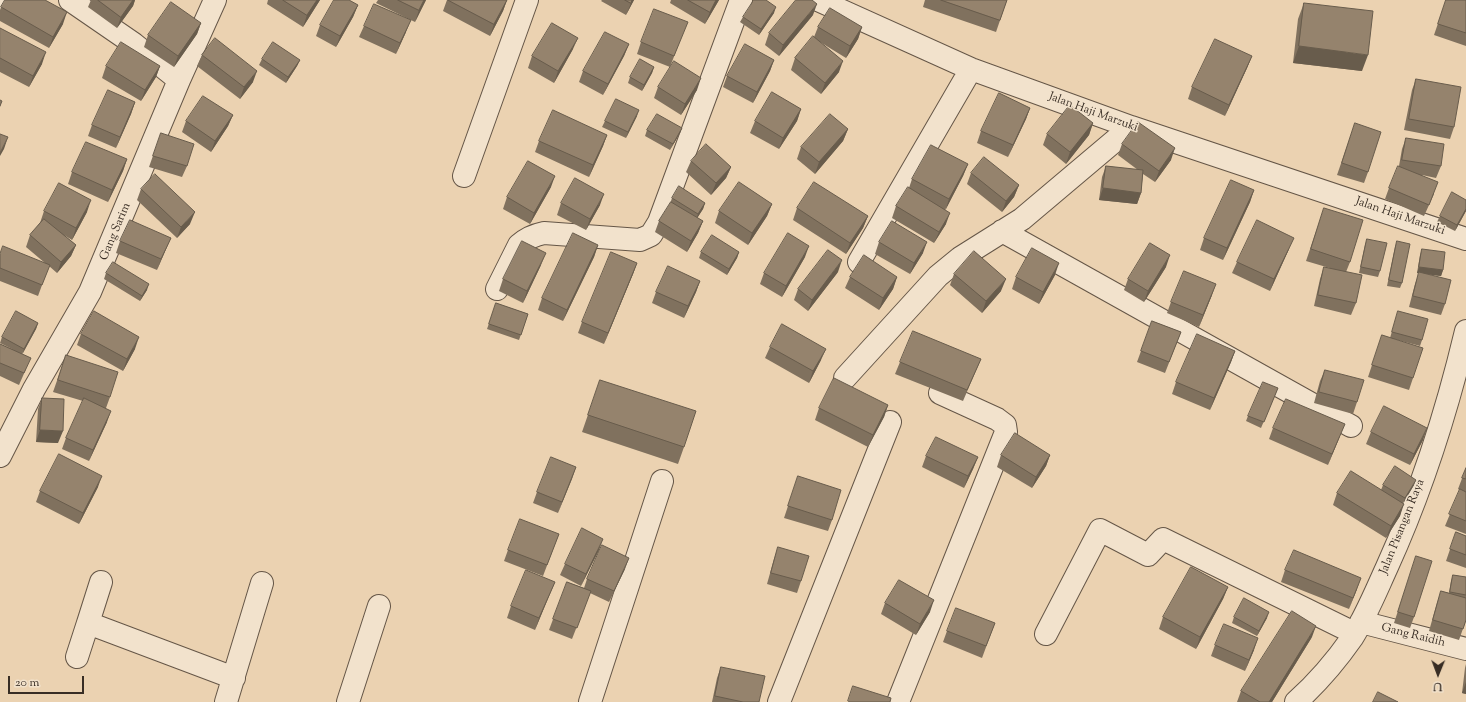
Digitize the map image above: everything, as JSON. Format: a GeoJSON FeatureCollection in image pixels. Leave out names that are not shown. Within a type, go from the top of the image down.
{"type":"FeatureCollection","features":[{"type":"Feature","properties":{"kind":"street"},"geometry":{"type":"LineString","coordinates":[[0,3],[3,0]]}},
{"type":"Feature","properties":{"kind":"street"},"geometry":{"type":"LineString","coordinates":[[70,0],[134,44],[180,80]]}},
{"type":"Feature","properties":{"kind":"street","name":"Gang Sarim"},"geometry":{"type":"LineString","coordinates":[[0,456],[34,389],[90,292],[215,0]]}},
{"type":"Feature","properties":{"kind":"street"},"geometry":{"type":"LineString","coordinates":[[464,176],[527,0]]}},
{"type":"Feature","properties":{"kind":"street"},"geometry":{"type":"LineString","coordinates":[[497,289],[519,245],[525,240],[536,235],[544,233],[640,240],[651,235],[659,222],[741,0]]}},
{"type":"Feature","properties":{"kind":"street","name":"Jalan Haji Marzuki"},"geometry":{"type":"LineString","coordinates":[[818,0],[971,69],[1131,127],[1466,239]]}},
{"type":"Feature","properties":{"kind":"street"},"geometry":{"type":"LineString","coordinates":[[859,262],[971,69]]}},
{"type":"Feature","properties":{"kind":"street"},"geometry":{"type":"LineString","coordinates":[[845,378],[938,276],[960,258],[1022,219],[1131,127]]}},
{"type":"Feature","properties":{"kind":"street"},"geometry":{"type":"LineString","coordinates":[[1002,231],[1351,426]]}},
{"type":"Feature","properties":{"kind":"street","name":"Jalan Pisangan Raya"},"geometry":{"type":"LineString","coordinates":[[1296,702],[1316,684],[1358,628],[1402,535],[1430,457],[1456,372],[1466,331]]}},
{"type":"Feature","properties":{"kind":"street"},"geometry":{"type":"LineString","coordinates":[[898,702],[1006,432],[1005,425],[997,419],[940,393]]}},
{"type":"Feature","properties":{"kind":"street"},"geometry":{"type":"LineString","coordinates":[[779,702],[890,422]]}},
{"type":"Feature","properties":{"kind":"street"},"geometry":{"type":"LineString","coordinates":[[590,702],[662,481]]}},
{"type":"Feature","properties":{"kind":"street","name":"Gang Raidih"},"geometry":{"type":"LineString","coordinates":[[1046,634],[1100,530],[1148,554],[1163,539],[1358,628],[1466,649]]}},
{"type":"Feature","properties":{"kind":"street"},"geometry":{"type":"LineString","coordinates":[[77,657],[101,582]]}},
{"type":"Feature","properties":{"kind":"street"},"geometry":{"type":"LineString","coordinates":[[226,702],[262,583]]}},
{"type":"Feature","properties":{"kind":"street"},"geometry":{"type":"LineString","coordinates":[[348,702],[379,606]]}},
{"type":"Feature","properties":{"kind":"street"},"geometry":{"type":"LineString","coordinates":[[88,623],[234,678]]}},
{"type":"Feature","properties":{"kind":"building"},"geometry":{"type":"Polygon","coordinates":[[[5,0],[45,0],[67,12],[53,37],[1,7],[5,0]]]}},
{"type":"Feature","properties":{"kind":"building"},"geometry":{"type":"Polygon","coordinates":[[[98,0],[133,0],[121,17],[98,0]]]}},
{"type":"Feature","properties":{"kind":"building"},"geometry":{"type":"Polygon","coordinates":[[[283,0],[317,0],[307,15],[283,0]]]}},
{"type":"Feature","properties":{"kind":"building"},"geometry":{"type":"Polygon","coordinates":[[[334,0],[349,0],[358,5],[340,36],[320,25],[334,0]]]}},
{"type":"Feature","properties":{"kind":"building"},"geometry":{"type":"Polygon","coordinates":[[[398,0],[424,0],[419,10],[398,0]]]}},
{"type":"Feature","properties":{"kind":"building"},"geometry":{"type":"Polygon","coordinates":[[[448,0],[507,0],[494,24],[448,0]]]}},
{"type":"Feature","properties":{"kind":"building"},"geometry":{"type":"Polygon","coordinates":[[[625,0],[632,0],[631,3],[625,0]]]}},
{"type":"Feature","properties":{"kind":"building"},"geometry":{"type":"Polygon","coordinates":[[[688,0],[716,0],[710,12],[688,0]]]}},
{"type":"Feature","properties":{"kind":"building"},"geometry":{"type":"Polygon","coordinates":[[[754,0],[766,0],[776,7],[761,29],[743,17],[754,0]]]}},
{"type":"Feature","properties":{"kind":"building"},"geometry":{"type":"Polygon","coordinates":[[[796,0],[812,0],[817,4],[783,45],[769,33],[796,0]]]}},
{"type":"Feature","properties":{"kind":"building"},"geometry":{"type":"Polygon","coordinates":[[[941,0],[1007,0],[1000,20],[941,0]]]}},
{"type":"Feature","properties":{"kind":"building"},"geometry":{"type":"Polygon","coordinates":[[[1446,0],[1466,0],[1466,33],[1438,24],[1446,0]]]}},
{"type":"Feature","properties":{"kind":"building"},"geometry":{"type":"Polygon","coordinates":[[[171,2],[201,23],[178,56],[148,35],[171,2]]]}},
{"type":"Feature","properties":{"kind":"building"},"geometry":{"type":"Polygon","coordinates":[[[1304,3],[1373,11],[1368,55],[1299,46],[1304,3]]]}},
{"type":"Feature","properties":{"kind":"building"},"geometry":{"type":"Polygon","coordinates":[[[374,4],[411,20],[400,43],[364,26],[374,4]]]}},
{"type":"Feature","properties":{"kind":"building"},"geometry":{"type":"Polygon","coordinates":[[[830,8],[862,27],[850,46],[818,27],[830,8]]]}},
{"type":"Feature","properties":{"kind":"building"},"geometry":{"type":"Polygon","coordinates":[[[654,9],[688,22],[674,56],[641,42],[654,9]]]}},
{"type":"Feature","properties":{"kind":"building"},"geometry":{"type":"Polygon","coordinates":[[[552,23],[578,38],[558,71],[532,56],[552,23]]]}},
{"type":"Feature","properties":{"kind":"building"},"geometry":{"type":"Polygon","coordinates":[[[0,28],[46,52],[33,76],[0,58],[0,28]]]}},
{"type":"Feature","properties":{"kind":"building"},"geometry":{"type":"Polygon","coordinates":[[[605,32],[629,44],[608,84],[583,71],[605,32]]]}},
{"type":"Feature","properties":{"kind":"building"},"geometry":{"type":"Polygon","coordinates":[[[813,36],[843,61],[825,83],[795,58],[813,36]]]}},
{"type":"Feature","properties":{"kind":"building"},"geometry":{"type":"Polygon","coordinates":[[[215,38],[257,71],[244,87],[202,55],[215,38]]]}},
{"type":"Feature","properties":{"kind":"building"},"geometry":{"type":"Polygon","coordinates":[[[1215,39],[1252,56],[1229,105],[1192,87],[1215,39]]]}},
{"type":"Feature","properties":{"kind":"building"},"geometry":{"type":"Polygon","coordinates":[[[121,42],[160,66],[145,90],[106,66],[121,42]]]}},
{"type":"Feature","properties":{"kind":"building"},"geometry":{"type":"Polygon","coordinates":[[[273,42],[300,60],[288,77],[262,59],[273,42]]]}},
{"type":"Feature","properties":{"kind":"building"},"geometry":{"type":"Polygon","coordinates":[[[745,44],[774,60],[757,92],[727,76],[745,44]]]}},
{"type":"Feature","properties":{"kind":"building"},"geometry":{"type":"Polygon","coordinates":[[[640,59],[654,67],[644,85],[630,77],[640,59]]]}},
{"type":"Feature","properties":{"kind":"building"},"geometry":{"type":"Polygon","coordinates":[[[674,61],[701,78],[685,104],[658,87],[674,61]]]}},
{"type":"Feature","properties":{"kind":"building"},"geometry":{"type":"Polygon","coordinates":[[[1416,79],[1461,87],[1454,127],[1409,119],[1416,79]]]}},
{"type":"Feature","properties":{"kind":"building"},"geometry":{"type":"Polygon","coordinates":[[[108,90],[135,102],[120,137],[92,125],[108,90]]]}},
{"type":"Feature","properties":{"kind":"building"},"geometry":{"type":"Polygon","coordinates":[[[772,92],[801,109],[783,138],[755,121],[772,92]]]}},
{"type":"Feature","properties":{"kind":"building"},"geometry":{"type":"Polygon","coordinates":[[[999,93],[1030,108],[1013,145],[981,131],[999,93]]]}},
{"type":"Feature","properties":{"kind":"building"},"geometry":{"type":"Polygon","coordinates":[[[203,96],[233,115],[215,141],[186,121],[203,96]]]}},
{"type":"Feature","properties":{"kind":"building"},"geometry":{"type":"Polygon","coordinates":[[[616,99],[639,110],[628,132],[605,121],[616,99]]]}},
{"type":"Feature","properties":{"kind":"building"},"geometry":{"type":"Polygon","coordinates":[[[1070,105],[1093,123],[1070,152],[1047,134],[1070,105]]]}},
{"type":"Feature","properties":{"kind":"building"},"geometry":{"type":"Polygon","coordinates":[[[553,110],[607,135],[593,165],[539,141],[553,110]]]}},
{"type":"Feature","properties":{"kind":"building"},"geometry":{"type":"Polygon","coordinates":[[[657,114],[682,128],[673,144],[647,130],[657,114]]]}},
{"type":"Feature","properties":{"kind":"building"},"geometry":{"type":"Polygon","coordinates":[[[830,114],[848,129],[819,162],[801,147],[830,114]]]}},
{"type":"Feature","properties":{"kind":"building"},"geometry":{"type":"Polygon","coordinates":[[[1138,122],[1175,148],[1159,171],[1122,144],[1138,122]]]}},
{"type":"Feature","properties":{"kind":"building"},"geometry":{"type":"Polygon","coordinates":[[[1355,123],[1381,132],[1368,172],[1342,163],[1355,123]]]}},
{"type":"Feature","properties":{"kind":"building"},"geometry":{"type":"Polygon","coordinates":[[[161,133],[194,144],[187,166],[153,156],[161,133]]]}},
{"type":"Feature","properties":{"kind":"building"},"geometry":{"type":"Polygon","coordinates":[[[0,134],[8,137],[0,153],[0,134]]]}},
{"type":"Feature","properties":{"kind":"building"},"geometry":{"type":"Polygon","coordinates":[[[1406,138],[1444,144],[1441,166],[1402,160],[1406,138]]]}},
{"type":"Feature","properties":{"kind":"building"},"geometry":{"type":"Polygon","coordinates":[[[86,142],[127,159],[112,190],[72,172],[86,142]]]}},
{"type":"Feature","properties":{"kind":"building"},"geometry":{"type":"Polygon","coordinates":[[[706,144],[731,167],[716,183],[691,161],[706,144]]]}},
{"type":"Feature","properties":{"kind":"building"},"geometry":{"type":"Polygon","coordinates":[[[931,145],[968,164],[949,199],[912,179],[931,145]]]}},
{"type":"Feature","properties":{"kind":"building"},"geometry":{"type":"Polygon","coordinates":[[[984,157],[1019,185],[1006,201],[971,173],[984,157]]]}},
{"type":"Feature","properties":{"kind":"building"},"geometry":{"type":"Polygon","coordinates":[[[528,161],[555,176],[534,213],[507,197],[528,161]]]}},
{"type":"Feature","properties":{"kind":"building"},"geometry":{"type":"Polygon","coordinates":[[[1106,166],[1143,170],[1141,193],[1103,188],[1106,166]]]}},
{"type":"Feature","properties":{"kind":"building"},"geometry":{"type":"Polygon","coordinates":[[[1398,166],[1438,182],[1429,205],[1389,188],[1398,166]]]}},
{"type":"Feature","properties":{"kind":"building"},"geometry":{"type":"Polygon","coordinates":[[[155,174],[195,212],[181,227],[141,189],[155,174]]]}},
{"type":"Feature","properties":{"kind":"building"},"geometry":{"type":"Polygon","coordinates":[[[575,178],[604,194],[590,219],[561,203],[575,178]]]}},
{"type":"Feature","properties":{"kind":"building"},"geometry":{"type":"Polygon","coordinates":[[[1231,180],[1254,190],[1227,248],[1204,238],[1231,180]]]}},
{"type":"Feature","properties":{"kind":"building"},"geometry":{"type":"Polygon","coordinates":[[[739,182],[772,204],[752,233],[719,211],[739,182]]]}},
{"type":"Feature","properties":{"kind":"building"},"geometry":{"type":"Polygon","coordinates":[[[814,182],[868,216],[850,243],[797,208],[814,182]]]}},
{"type":"Feature","properties":{"kind":"building"},"geometry":{"type":"Polygon","coordinates":[[[59,183],[91,200],[76,228],[44,211],[59,183]]]}},
{"type":"Feature","properties":{"kind":"building"},"geometry":{"type":"Polygon","coordinates":[[[679,186],[705,203],[698,214],[672,198],[679,186]]]}},
{"type":"Feature","properties":{"kind":"building"},"geometry":{"type":"Polygon","coordinates":[[[908,187],[950,213],[939,232],[896,206],[908,187]]]}},
{"type":"Feature","properties":{"kind":"building"},"geometry":{"type":"Polygon","coordinates":[[[1452,192],[1466,200],[1466,209],[1457,225],[1440,216],[1452,192]]]}},
{"type":"Feature","properties":{"kind":"building"},"geometry":{"type":"Polygon","coordinates":[[[671,202],[703,221],[691,241],[659,221],[671,202]]]}},
{"type":"Feature","properties":{"kind":"building"},"geometry":{"type":"Polygon","coordinates":[[[1324,208],[1363,220],[1350,262],[1311,249],[1324,208]]]}},
{"type":"Feature","properties":{"kind":"building"},"geometry":{"type":"Polygon","coordinates":[[[44,219],[76,245],[61,262],[30,235],[44,219]]]}},
{"type":"Feature","properties":{"kind":"building"},"geometry":{"type":"Polygon","coordinates":[[[130,220],[171,238],[161,259],[120,241],[130,220]]]}},
{"type":"Feature","properties":{"kind":"building"},"geometry":{"type":"Polygon","coordinates":[[[1257,220],[1294,238],[1274,279],[1237,262],[1257,220]]]}},
{"type":"Feature","properties":{"kind":"building"},"geometry":{"type":"Polygon","coordinates":[[[892,221],[927,242],[914,263],[879,242],[892,221]]]}},
{"type":"Feature","properties":{"kind":"building"},"geometry":{"type":"Polygon","coordinates":[[[573,233],[598,245],[567,310],[542,298],[573,233]]]}},
{"type":"Feature","properties":{"kind":"building"},"geometry":{"type":"Polygon","coordinates":[[[788,233],[809,246],[786,286],[764,273],[788,233]]]}},
{"type":"Feature","properties":{"kind":"building"},"geometry":{"type":"Polygon","coordinates":[[[712,235],[739,252],[729,269],[701,252],[712,235]]]}},
{"type":"Feature","properties":{"kind":"building"},"geometry":{"type":"Polygon","coordinates":[[[1367,239],[1387,243],[1380,271],[1361,267],[1367,239]]]}},
{"type":"Feature","properties":{"kind":"building"},"geometry":{"type":"Polygon","coordinates":[[[522,241],[546,253],[527,291],[503,279],[522,241]]]}},
{"type":"Feature","properties":{"kind":"building"},"geometry":{"type":"Polygon","coordinates":[[[1397,241],[1410,244],[1402,283],[1389,280],[1397,241]]]}},
{"type":"Feature","properties":{"kind":"building"},"geometry":{"type":"Polygon","coordinates":[[[1150,243],[1170,255],[1148,291],[1128,279],[1150,243]]]}},
{"type":"Feature","properties":{"kind":"building"},"geometry":{"type":"Polygon","coordinates":[[[3,246],[50,265],[42,285],[0,268],[0,254],[3,246]]]}},
{"type":"Feature","properties":{"kind":"building"},"geometry":{"type":"Polygon","coordinates":[[[1032,248],[1059,263],[1043,292],[1016,277],[1032,248]]]}},
{"type":"Feature","properties":{"kind":"building"},"geometry":{"type":"Polygon","coordinates":[[[1422,249],[1445,252],[1443,270],[1419,267],[1422,249]]]}},
{"type":"Feature","properties":{"kind":"building"},"geometry":{"type":"Polygon","coordinates":[[[828,250],[842,260],[812,300],[798,289],[828,250]]]}},
{"type":"Feature","properties":{"kind":"building"},"geometry":{"type":"Polygon","coordinates":[[[974,251],[1006,279],[986,301],[954,274],[974,251]]]}},
{"type":"Feature","properties":{"kind":"building"},"geometry":{"type":"Polygon","coordinates":[[[611,252],[637,263],[608,333],[582,322],[611,252]]]}},
{"type":"Feature","properties":{"kind":"building"},"geometry":{"type":"Polygon","coordinates":[[[864,255],[897,277],[883,298],[850,277],[864,255]]]}},
{"type":"Feature","properties":{"kind":"building"},"geometry":{"type":"Polygon","coordinates":[[[113,262],[149,284],[142,296],[106,273],[113,262]]]}},
{"type":"Feature","properties":{"kind":"building"},"geometry":{"type":"Polygon","coordinates":[[[668,266],[700,281],[688,306],[656,292],[668,266]]]}},
{"type":"Feature","properties":{"kind":"building"},"geometry":{"type":"Polygon","coordinates":[[[1324,267],[1362,275],[1356,303],[1318,295],[1324,267]]]}},
{"type":"Feature","properties":{"kind":"building"},"geometry":{"type":"Polygon","coordinates":[[[1184,271],[1216,284],[1203,315],[1171,302],[1184,271]]]}},
{"type":"Feature","properties":{"kind":"building"},"geometry":{"type":"Polygon","coordinates":[[[1419,272],[1451,280],[1445,304],[1413,296],[1419,272]]]}},
{"type":"Feature","properties":{"kind":"building"},"geometry":{"type":"Polygon","coordinates":[[[496,303],[528,314],[521,335],[489,324],[496,303]]]}},
{"type":"Feature","properties":{"kind":"building"},"geometry":{"type":"Polygon","coordinates":[[[16,311],[38,323],[24,349],[2,337],[16,311]]]}},
{"type":"Feature","properties":{"kind":"building"},"geometry":{"type":"Polygon","coordinates":[[[94,311],[139,337],[127,359],[81,334],[94,311]]]}},
{"type":"Feature","properties":{"kind":"building"},"geometry":{"type":"Polygon","coordinates":[[[1398,311],[1428,319],[1422,340],[1392,332],[1398,311]]]}},
{"type":"Feature","properties":{"kind":"building"},"geometry":{"type":"Polygon","coordinates":[[[1152,321],[1181,332],[1169,362],[1141,351],[1152,321]]]}},
{"type":"Feature","properties":{"kind":"building"},"geometry":{"type":"Polygon","coordinates":[[[782,324],[826,349],[813,371],[770,347],[782,324]]]}},
{"type":"Feature","properties":{"kind":"building"},"geometry":{"type":"Polygon","coordinates":[[[913,331],[981,359],[967,390],[900,362],[913,331]]]}},
{"type":"Feature","properties":{"kind":"building"},"geometry":{"type":"Polygon","coordinates":[[[1197,334],[1235,351],[1214,398],[1176,382],[1197,334]]]}},
{"type":"Feature","properties":{"kind":"building"},"geometry":{"type":"Polygon","coordinates":[[[1382,335],[1423,348],[1413,378],[1372,365],[1382,335]]]}},
{"type":"Feature","properties":{"kind":"building"},"geometry":{"type":"Polygon","coordinates":[[[0,344],[31,358],[24,373],[0,363],[0,344]]]}},
{"type":"Feature","properties":{"kind":"building"},"geometry":{"type":"Polygon","coordinates":[[[66,355],[118,372],[110,397],[58,380],[66,355]]]}},
{"type":"Feature","properties":{"kind":"building"},"geometry":{"type":"Polygon","coordinates":[[[1325,370],[1364,380],[1357,402],[1319,392],[1325,370]]]}},
{"type":"Feature","properties":{"kind":"building"},"geometry":{"type":"Polygon","coordinates":[[[834,378],[888,405],[873,435],[819,408],[834,378]]]}},
{"type":"Feature","properties":{"kind":"building"},"geometry":{"type":"Polygon","coordinates":[[[600,380],[696,411],[684,447],[588,415],[600,380]]]}},
{"type":"Feature","properties":{"kind":"building"},"geometry":{"type":"Polygon","coordinates":[[[1263,382],[1278,388],[1264,422],[1248,416],[1263,382]]]}},
{"type":"Feature","properties":{"kind":"building"},"geometry":{"type":"Polygon","coordinates":[[[42,398],[64,399],[63,431],[40,430],[42,398]]]}},
{"type":"Feature","properties":{"kind":"building"},"geometry":{"type":"Polygon","coordinates":[[[84,398],[111,411],[93,450],[66,438],[84,398]]]}},
{"type":"Feature","properties":{"kind":"building"},"geometry":{"type":"Polygon","coordinates":[[[1286,399],[1345,424],[1332,454],[1273,428],[1286,399]]]}},
{"type":"Feature","properties":{"kind":"building"},"geometry":{"type":"Polygon","coordinates":[[[1384,406],[1427,428],[1414,454],[1371,432],[1384,406]]]}},
{"type":"Feature","properties":{"kind":"building"},"geometry":{"type":"Polygon","coordinates":[[[1015,433],[1050,455],[1036,477],[1001,455],[1015,433]]]}},
{"type":"Feature","properties":{"kind":"building"},"geometry":{"type":"Polygon","coordinates":[[[936,437],[978,457],[968,476],[926,456],[936,437]]]}},
{"type":"Feature","properties":{"kind":"building"},"geometry":{"type":"Polygon","coordinates":[[[59,454],[102,476],[83,513],[40,491],[59,454]]]}},
{"type":"Feature","properties":{"kind":"building"},"geometry":{"type":"Polygon","coordinates":[[[551,457],[576,467],[562,502],[537,492],[551,457]]]}},
{"type":"Feature","properties":{"kind":"building"},"geometry":{"type":"Polygon","coordinates":[[[1395,466],[1416,480],[1405,498],[1383,485],[1395,466]]]}},
{"type":"Feature","properties":{"kind":"building"},"geometry":{"type":"Polygon","coordinates":[[[1466,468],[1466,479],[1462,478],[1466,468]]]}},
{"type":"Feature","properties":{"kind":"building"},"geometry":{"type":"Polygon","coordinates":[[[1351,471],[1404,504],[1391,526],[1337,493],[1351,471]]]}},
{"type":"Feature","properties":{"kind":"building"},"geometry":{"type":"Polygon","coordinates":[[[798,476],[841,490],[832,520],[788,506],[798,476]]]}},
{"type":"Feature","properties":{"kind":"building"},"geometry":{"type":"Polygon","coordinates":[[[1460,489],[1466,492],[1466,521],[1449,514],[1460,489]]]}},
{"type":"Feature","properties":{"kind":"building"},"geometry":{"type":"Polygon","coordinates":[[[520,519],[559,534],[547,565],[508,550],[520,519]]]}},
{"type":"Feature","properties":{"kind":"building"},"geometry":{"type":"Polygon","coordinates":[[[582,528],[603,539],[586,574],[565,564],[582,528]]]}},
{"type":"Feature","properties":{"kind":"building"},"geometry":{"type":"Polygon","coordinates":[[[1456,532],[1466,536],[1466,555],[1450,549],[1456,532]]]}},
{"type":"Feature","properties":{"kind":"building"},"geometry":{"type":"Polygon","coordinates":[[[602,545],[629,558],[614,591],[587,579],[602,545]]]}},
{"type":"Feature","properties":{"kind":"building"},"geometry":{"type":"Polygon","coordinates":[[[778,547],[809,556],[801,581],[771,573],[778,547]]]}},
{"type":"Feature","properties":{"kind":"building"},"geometry":{"type":"Polygon","coordinates":[[[1294,550],[1361,578],[1353,598],[1285,570],[1294,550]]]}},
{"type":"Feature","properties":{"kind":"building"},"geometry":{"type":"Polygon","coordinates":[[[1416,556],[1432,561],[1414,617],[1398,612],[1416,556]]]}},
{"type":"Feature","properties":{"kind":"building"},"geometry":{"type":"Polygon","coordinates":[[[1191,567],[1228,587],[1200,637],[1163,617],[1191,567]]]}},
{"type":"Feature","properties":{"kind":"building"},"geometry":{"type":"Polygon","coordinates":[[[526,570],[555,582],[539,618],[511,606],[526,570]]]}},
{"type":"Feature","properties":{"kind":"building"},"geometry":{"type":"Polygon","coordinates":[[[1453,575],[1466,577],[1466,595],[1450,592],[1453,575]]]}},
{"type":"Feature","properties":{"kind":"building"},"geometry":{"type":"Polygon","coordinates":[[[899,580],[934,600],[920,624],[885,603],[899,580]]]}},
{"type":"Feature","properties":{"kind":"building"},"geometry":{"type":"Polygon","coordinates":[[[567,582],[591,591],[577,628],[553,619],[567,582]]]}},
{"type":"Feature","properties":{"kind":"building"},"geometry":{"type":"Polygon","coordinates":[[[1441,591],[1466,598],[1466,620],[1463,629],[1433,620],[1441,591]]]}},
{"type":"Feature","properties":{"kind":"building"},"geometry":{"type":"Polygon","coordinates":[[[1244,598],[1269,612],[1259,631],[1234,617],[1244,598]]]}},
{"type":"Feature","properties":{"kind":"building"},"geometry":{"type":"Polygon","coordinates":[[[956,608],[995,623],[986,646],[947,631],[956,608]]]}},
{"type":"Feature","properties":{"kind":"building"},"geometry":{"type":"Polygon","coordinates":[[[1292,611],[1316,626],[1269,702],[1260,702],[1241,691],[1292,611]]]}},
{"type":"Feature","properties":{"kind":"building"},"geometry":{"type":"Polygon","coordinates":[[[1224,624],[1258,638],[1249,660],[1215,645],[1224,624]]]}},
{"type":"Feature","properties":{"kind":"building"},"geometry":{"type":"Polygon","coordinates":[[[721,667],[765,676],[759,702],[743,702],[715,696],[721,667]]]}},
{"type":"Feature","properties":{"kind":"building"},"geometry":{"type":"Polygon","coordinates":[[[853,686],[891,698],[890,702],[850,702],[848,701],[853,686]]]}},
{"type":"Feature","properties":{"kind":"building"},"geometry":{"type":"Polygon","coordinates":[[[1378,692],[1398,702],[1373,702],[1378,692]]]}}]}
